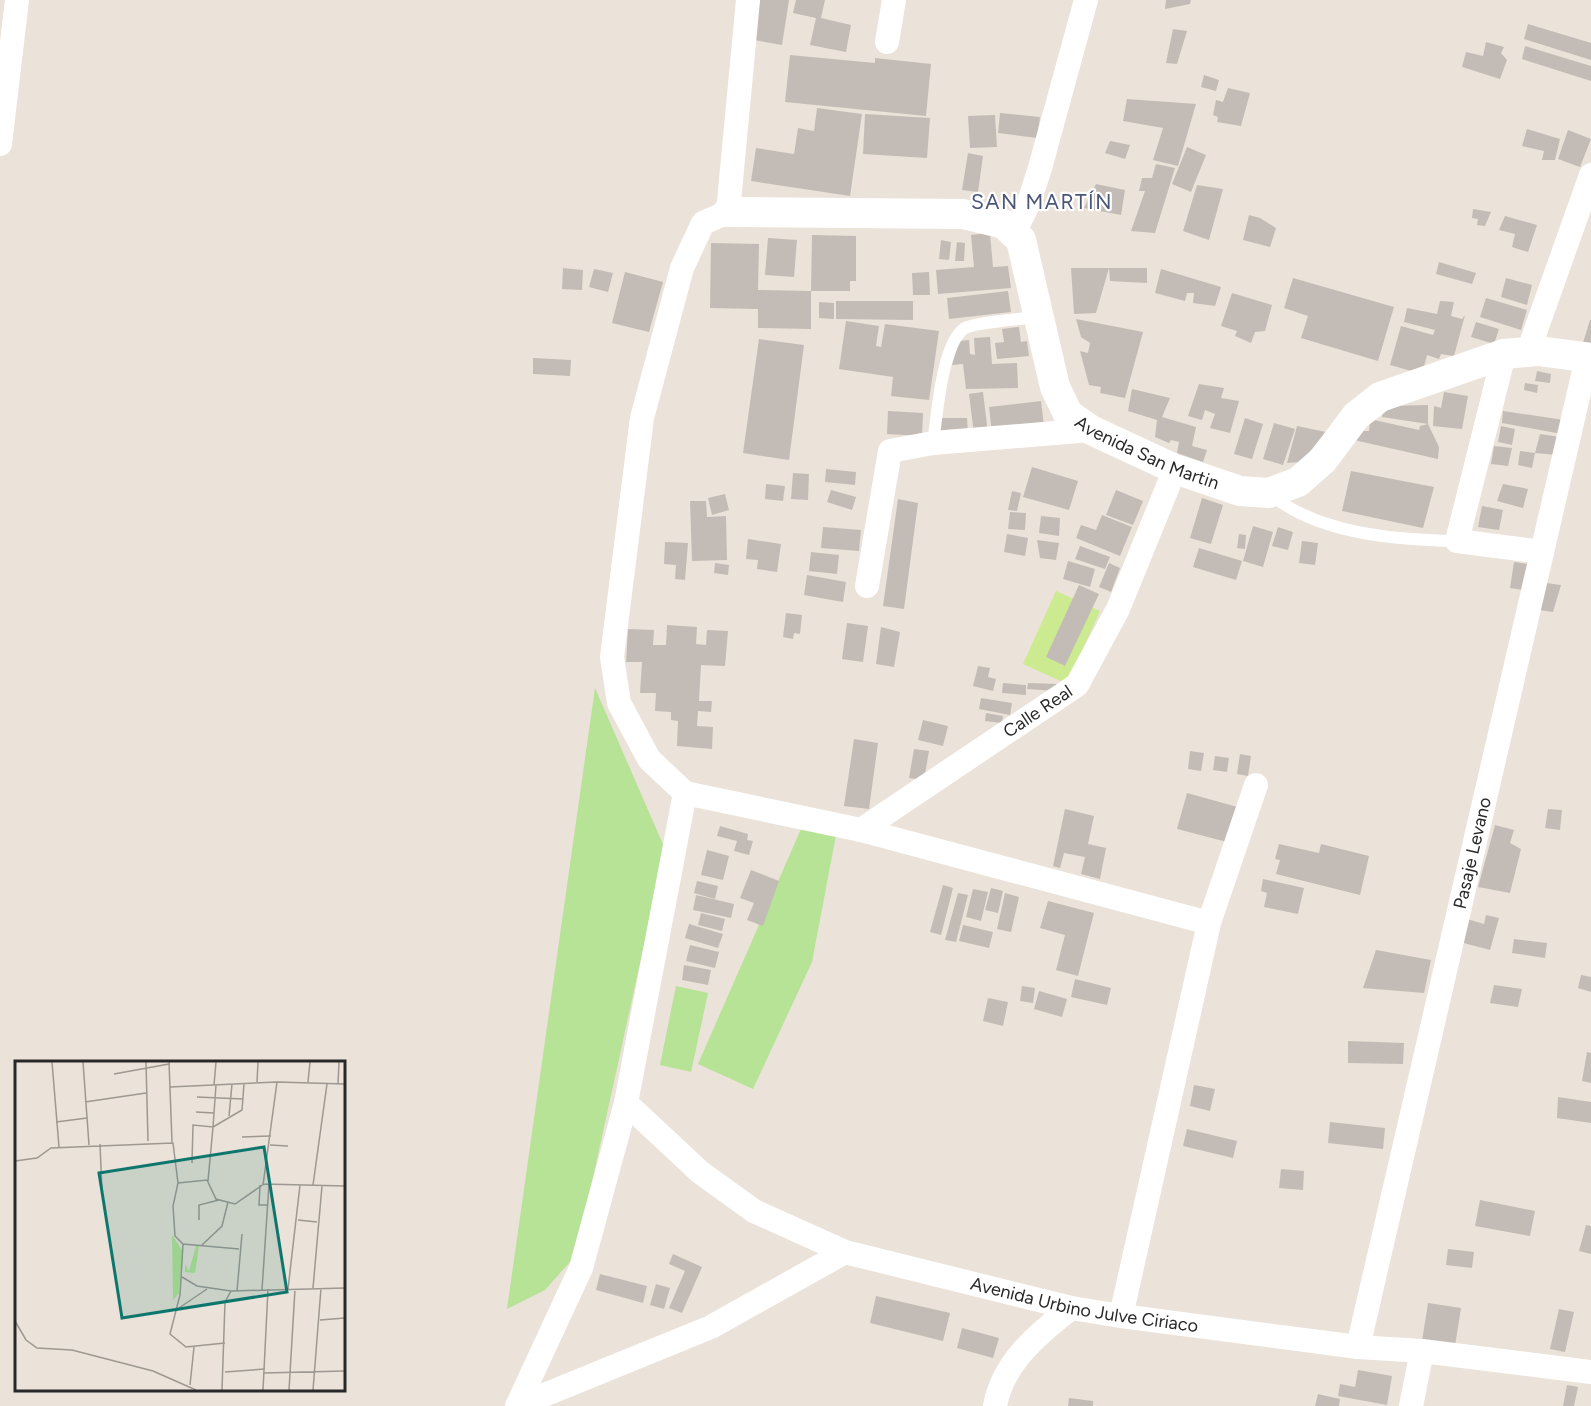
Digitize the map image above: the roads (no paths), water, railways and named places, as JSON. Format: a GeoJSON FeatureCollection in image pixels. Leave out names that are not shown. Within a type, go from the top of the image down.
{"type":"FeatureCollection","features":[{"type":"Feature","properties":{"kind":"street"},"geometry":{"type":"LineString","coordinates":[[0,144],[16,0]]}},
{"type":"Feature","properties":{"kind":"street"},"geometry":{"type":"LineString","coordinates":[[728,212],[748,0]]}},
{"type":"Feature","properties":{"kind":"street"},"geometry":{"type":"LineString","coordinates":[[887,42],[894,0]]}},
{"type":"Feature","properties":{"kind":"street"},"geometry":{"type":"LineString","coordinates":[[1086,0],[1031,196],[1014,233],[1004,224],[963,214],[728,212],[703,223],[682,268],[642,418],[612,657],[619,703],[650,759],[685,793],[861,830],[1209,923]]}},
{"type":"Feature","properties":{"kind":"street"},"geometry":{"type":"LineString","coordinates":[[1542,552],[1457,541],[1516,353],[1591,175]]}},
{"type":"Feature","properties":{"kind":"street","name":"Avenida San Martin"},"geometry":{"type":"LineString","coordinates":[[1014,233],[1021,240],[1055,387],[1068,414],[1091,430],[1174,469],[1240,491],[1269,493],[1298,482],[1323,460],[1356,416],[1380,397],[1516,353],[1589,358]]}},
{"type":"Feature","properties":{"kind":"street","name":"Pasaje Levano"},"geometry":{"type":"LineString","coordinates":[[1358,1347],[1589,358]]}},
{"type":"Feature","properties":{"kind":"street"},"geometry":{"type":"LineString","coordinates":[[867,586],[890,451],[933,443],[1091,430]]}},
{"type":"Feature","properties":{"kind":"street","name":"Calle Real"},"geometry":{"type":"LineString","coordinates":[[861,830],[1077,685],[1118,609],[1174,469]]}},
{"type":"Feature","properties":{"kind":"street"},"geometry":{"type":"LineString","coordinates":[[1121,1316],[1209,923],[1256,785]]}},
{"type":"Feature","properties":{"kind":"street"},"geometry":{"type":"LineString","coordinates":[[517,1406],[581,1268],[626,1103],[685,793]]}},
{"type":"Feature","properties":{"kind":"street","name":"Avenida Urbino Julve Ciriaco"},"geometry":{"type":"LineString","coordinates":[[626,1103],[700,1172],[754,1211],[845,1252],[1071,1308],[1358,1347],[1422,1351],[1591,1372]]}},
{"type":"Feature","properties":{"kind":"street"},"geometry":{"type":"LineString","coordinates":[[517,1406],[711,1327],[845,1252]]}},
{"type":"Feature","properties":{"kind":"street"},"geometry":{"type":"LineString","coordinates":[[995,1406],[1012,1365],[1035,1337],[1071,1308]]}},
{"type":"Feature","properties":{"kind":"street"},"geometry":{"type":"LineString","coordinates":[[1411,1406],[1422,1351]]}},
{"type":"Feature","properties":{"kind":"lane"},"geometry":{"type":"LineString","coordinates":[[933,443],[948,355],[957,335],[967,327],[1039,317]]}},
{"type":"Feature","properties":{"kind":"lane"},"geometry":{"type":"LineString","coordinates":[[1269,493],[1289,509],[1328,525],[1423,540],[1457,541]]}},
{"type":"Feature","properties":{"kind":"district","name":"SAN MARTÍN"},"geometry":{"type":"Point","coordinates":[1042,201]}}]}
